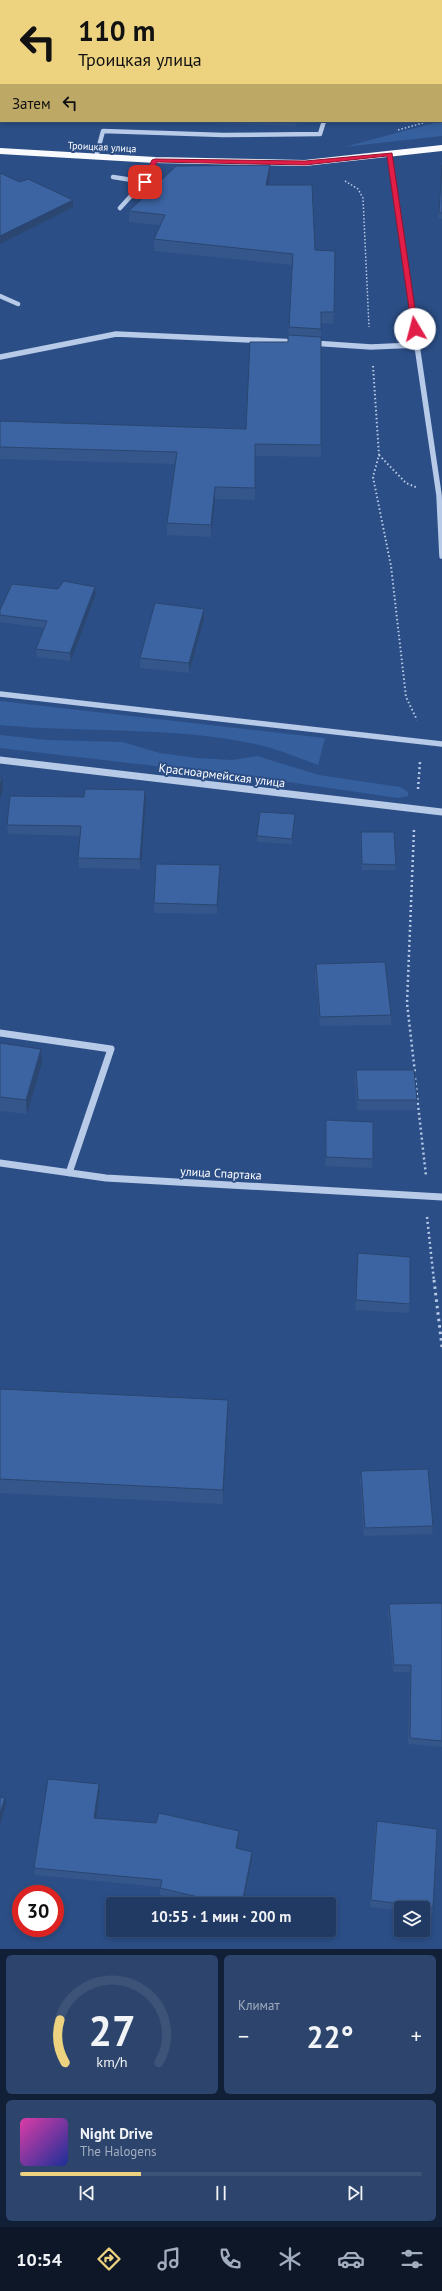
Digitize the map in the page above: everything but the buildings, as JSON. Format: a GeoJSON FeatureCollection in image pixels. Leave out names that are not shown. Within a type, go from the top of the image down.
{"type":"FeatureCollection","features":[{"type":"Feature","properties":{"kind":"main road","name":"Троицкая улица"},"geometry":{"type":"LineString","coordinates":[[0,151],[96,158],[305,163],[442,148]]}},
{"type":"Feature","properties":{"kind":"street"},"geometry":{"type":"LineString","coordinates":[[96,158],[104,131],[223,135],[320,134],[324,122]]}},
{"type":"Feature","properties":{"kind":"street"},"geometry":{"type":"LineString","coordinates":[[390,154],[440,496],[442,556]]}},
{"type":"Feature","properties":{"kind":"street"},"geometry":{"type":"LineString","coordinates":[[120,208],[135,195],[145,182],[155,160]]}},
{"type":"Feature","properties":{"kind":"street"},"geometry":{"type":"LineString","coordinates":[[113,177],[145,182]]}},
{"type":"Feature","properties":{"kind":"street"},"geometry":{"type":"LineString","coordinates":[[0,296],[18,304]]}},
{"type":"Feature","properties":{"kind":"street"},"geometry":{"type":"LineString","coordinates":[[0,357],[116,334],[371,346],[417,345]]}},
{"type":"Feature","properties":{"kind":"street"},"geometry":{"type":"LineString","coordinates":[[0,694],[442,744]]}},
{"type":"Feature","properties":{"kind":"street","name":"Красноармейская улица"},"geometry":{"type":"LineString","coordinates":[[0,760],[442,812]]}},
{"type":"Feature","properties":{"kind":"street"},"geometry":{"type":"LineString","coordinates":[[0,1033],[111,1049],[68,1173]]}},
{"type":"Feature","properties":{"kind":"street","name":"улица Спартака"},"geometry":{"type":"LineString","coordinates":[[0,1164],[114,1179],[442,1197]]}},
{"type":"Feature","properties":{"kind":"path"},"geometry":{"type":"LineString","coordinates":[[379,456],[406,483],[440,496]]}},
{"type":"Feature","properties":{"kind":"shaded area"},"geometry":{"type":"Polygon","coordinates":[[[437,122],[442,122],[442,136],[344,147],[437,122]]]}},
{"type":"Feature","properties":{"kind":"shaded area"},"geometry":{"type":"Polygon","coordinates":[[[0,701],[325,738],[318,765],[271,748],[223,738],[160,732],[0,725],[0,701]]]}},
{"type":"Feature","properties":{"kind":"shaded area"},"geometry":{"type":"Polygon","coordinates":[[[0,735],[47,740],[122,742],[160,753],[197,758],[232,760],[257,756],[319,775],[400,787],[408,792],[408,796],[398,798],[267,779],[0,748],[0,735]]]}},
{"type":"Feature","properties":{"kind":"route"},"geometry":{"type":"LineString","coordinates":[[145,182],[155,160],[305,163],[336,161],[390,154],[415,329]]}}]}
